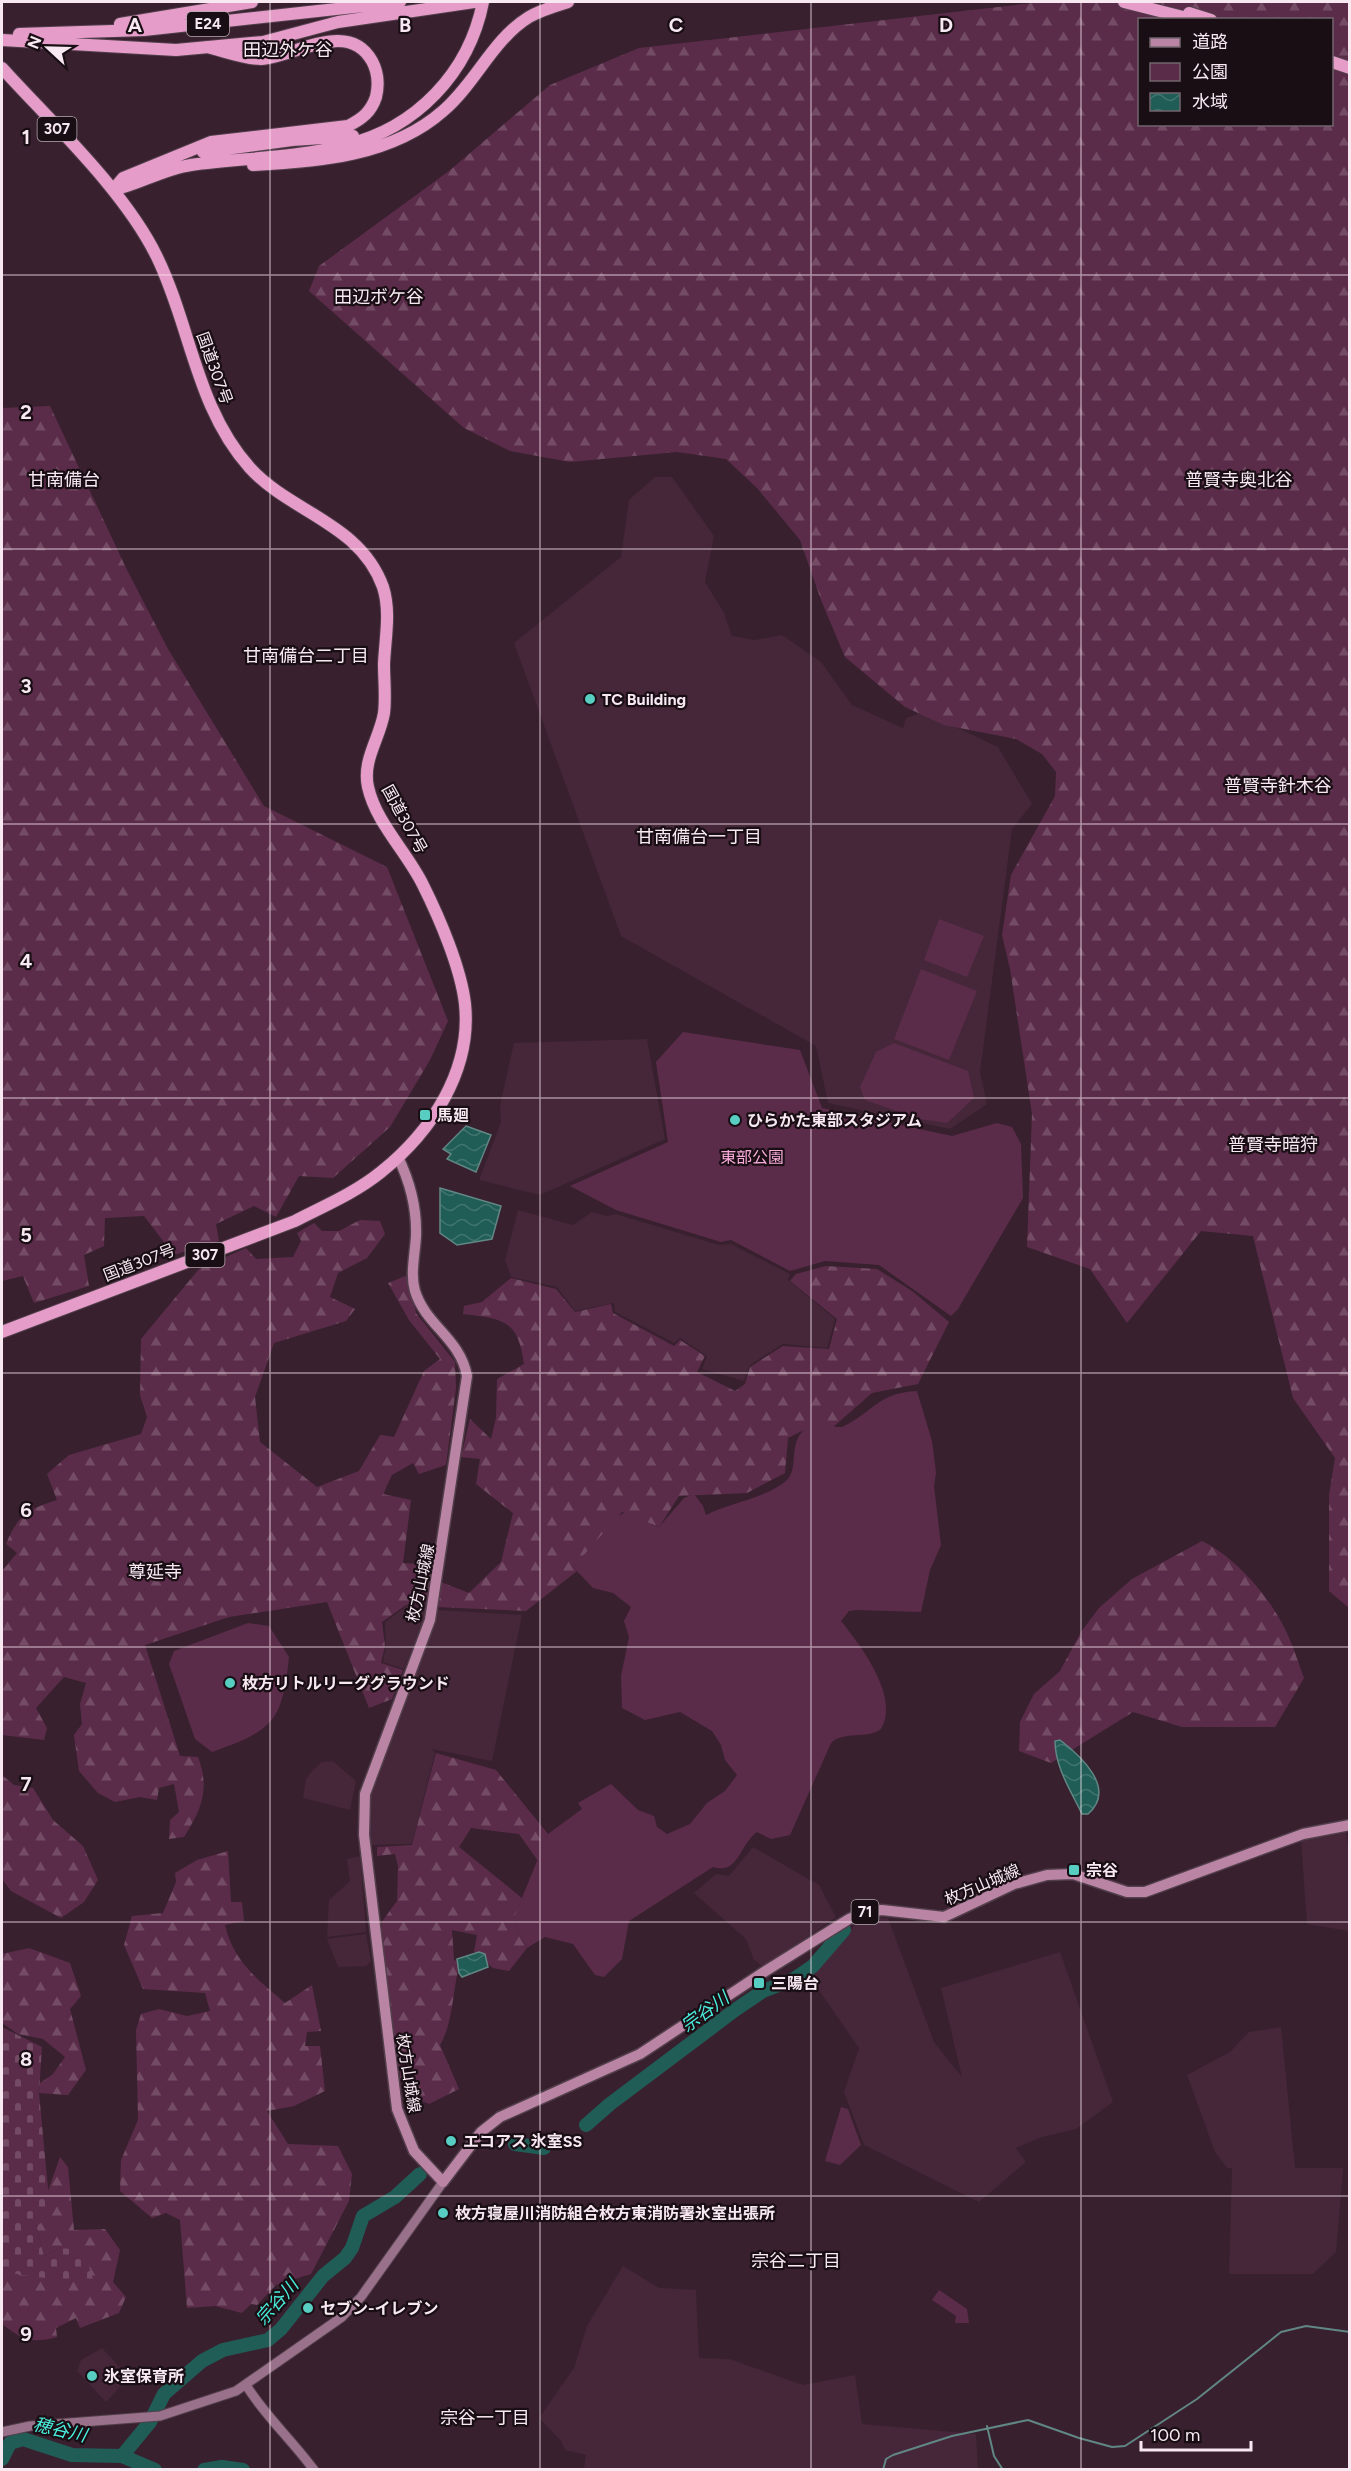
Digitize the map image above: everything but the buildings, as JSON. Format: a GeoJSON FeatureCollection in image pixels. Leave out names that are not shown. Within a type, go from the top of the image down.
{"type":"FeatureCollection","features":[{"type":"Feature","properties":{"kind":"highway"},"geometry":{"type":"LineString","coordinates":[[8,34],[95,27],[252,2]]}},
{"type":"Feature","properties":{"kind":"highway","name":"E24"},"geometry":{"type":"LineString","coordinates":[[8,34],[144,30],[400,2]]}},
{"type":"Feature","properties":{"kind":"highway"},"geometry":{"type":"LineString","coordinates":[[188,166],[231,168],[302,162],[378,147],[396,140],[443,112],[494,51],[529,17],[568,2]]}},
{"type":"Feature","properties":{"kind":"highway"},"geometry":{"type":"LineString","coordinates":[[1124,2],[1187,18]]}},
{"type":"Feature","properties":{"kind":"highway"},"geometry":{"type":"LineString","coordinates":[[1144,2],[1204,18]]}},
{"type":"Feature","properties":{"kind":"highway"},"geometry":{"type":"LineString","coordinates":[[113,190],[130,186],[162,172],[188,166],[333,148],[384,132],[423,106],[445,84],[469,46],[477,5]]}},
{"type":"Feature","properties":{"kind":"highway"},"geometry":{"type":"LineString","coordinates":[[179,156],[292,140],[350,138],[381,125],[411,107],[440,80],[458,53],[477,5]]}},
{"type":"Feature","properties":{"kind":"highway","name":"E24"},"geometry":{"type":"LineString","coordinates":[[2,40],[157,51],[263,42],[338,22],[477,5]]}},
{"type":"Feature","properties":{"kind":"highway"},"geometry":{"type":"LineString","coordinates":[[113,190],[123,178],[211,142],[348,126],[365,116],[376,94],[376,70],[370,57],[356,46],[345,42],[335,40],[323,42],[283,55],[260,59],[207,47]]}},
{"type":"Feature","properties":{"kind":"highway"},"geometry":{"type":"LineString","coordinates":[[1333,57],[1350,63]]}},
{"type":"Feature","properties":{"kind":"highway"},"geometry":{"type":"LineString","coordinates":[[1333,62],[1350,68]]}},
{"type":"Feature","properties":{"kind":"highway","name":"国道307号"},"geometry":{"type":"LineString","coordinates":[[2,68],[113,190],[157,256],[197,373],[220,428],[260,478],[354,542],[365,553],[383,589],[387,629],[384,712],[369,760],[368,788],[383,820],[423,884],[457,970],[465,1004],[462,1050],[452,1088],[436,1113],[379,1174],[295,1221],[2,1332]]}},
{"type":"Feature","properties":{"kind":"main road","name":"枚方山城線"},"geometry":{"type":"LineString","coordinates":[[398,1156],[415,1207],[412,1275],[415,1292],[423,1309],[447,1335],[464,1360],[467,1376],[430,1620],[365,1794],[364,1836],[397,2109],[414,2151],[443,2182],[481,2132],[500,2117],[640,2054],[764,1972],[849,1919],[865,1912],[882,1910],[944,1917],[1014,1884],[1047,1875],[1073,1874],[1127,1892],[1144,1892],[1303,1834],[1350,1825]]}},
{"type":"Feature","properties":{"kind":"street"},"geometry":{"type":"LineString","coordinates":[[2,2432],[30,2426],[156,2416],[209,2401],[246,2385],[348,2310],[407,2235],[443,2182]]}},
{"type":"Feature","properties":{"kind":"street"},"geometry":{"type":"LineString","coordinates":[[246,2385],[258,2404],[314,2469]]}},
{"type":"Feature","properties":{"kind":"shaded area"},"geometry":{"type":"Polygon","coordinates":[[[655,477],[672,477],[714,536],[705,582],[724,613],[732,636],[755,640],[782,635],[821,662],[852,705],[903,728],[906,718],[924,712],[998,747],[1032,804],[1012,829],[980,1072],[987,1104],[950,1129],[828,1103],[816,1046],[621,936],[514,643],[621,557],[629,500],[655,477]]]}},
{"type":"Feature","properties":{"kind":"shaded area"},"geometry":{"type":"Polygon","coordinates":[[[647,1039],[665,1139],[540,1195],[479,1180],[501,1122],[500,1105],[514,1043],[647,1039]]]}},
{"type":"Feature","properties":{"kind":"shaded area"},"geometry":{"type":"Polygon","coordinates":[[[518,1210],[573,1225],[592,1212],[607,1216],[616,1214],[719,1245],[731,1244],[790,1274],[788,1280],[835,1319],[827,1348],[783,1344],[750,1365],[744,1381],[702,1369],[707,1356],[680,1338],[674,1343],[615,1312],[614,1303],[575,1311],[557,1287],[511,1277],[505,1260],[518,1210]]]}},
{"type":"Feature","properties":{"kind":"shaded area"},"geometry":{"type":"Polygon","coordinates":[[[430,1604],[404,1669],[383,1662],[386,1646],[385,1622],[407,1606],[430,1604]]]}},
{"type":"Feature","properties":{"kind":"shaded area"},"geometry":{"type":"Polygon","coordinates":[[[438,1610],[522,1615],[492,1761],[432,1749],[435,1753],[412,1844],[369,1845],[369,1796],[438,1610]]]}},
{"type":"Feature","properties":{"kind":"shaded area"},"geometry":{"type":"Polygon","coordinates":[[[333,1761],[356,1781],[350,1810],[303,1798],[306,1779],[312,1771],[322,1762],[333,1761]]]}},
{"type":"Feature","properties":{"kind":"shaded area"},"geometry":{"type":"Polygon","coordinates":[[[1346,1833],[1350,1858],[1349,1931],[1307,1924],[1301,1840],[1346,1833]]]}},
{"type":"Feature","properties":{"kind":"shaded area"},"geometry":{"type":"Polygon","coordinates":[[[753,1847],[819,1885],[836,1917],[764,1967],[754,1960],[746,1939],[694,1893],[716,1874],[729,1876],[753,1847]]]}},
{"type":"Feature","properties":{"kind":"shaded area"},"geometry":{"type":"Polygon","coordinates":[[[360,1856],[366,1932],[327,1937],[329,1900],[350,1881],[347,1859],[360,1856]]]}},
{"type":"Feature","properties":{"kind":"shaded area"},"geometry":{"type":"Polygon","coordinates":[[[862,1917],[888,1918],[934,2042],[962,2077],[941,1988],[1060,1952],[1113,2102],[1076,2129],[1042,2137],[1016,2148],[1026,2162],[979,2202],[864,2145],[844,2092],[859,2048],[809,1976],[862,1917]]]}},
{"type":"Feature","properties":{"kind":"shaded area"},"geometry":{"type":"Polygon","coordinates":[[[366,1934],[371,1961],[366,1966],[338,1967],[327,1939],[366,1934]]]}},
{"type":"Feature","properties":{"kind":"shaded area"},"geometry":{"type":"Polygon","coordinates":[[[1281,2027],[1295,2168],[1343,2168],[1336,2252],[1313,2274],[1229,2274],[1232,2168],[1227,2168],[1215,2152],[1187,2075],[1230,2052],[1249,2032],[1281,2027]]]}},
{"type":"Feature","properties":{"kind":"shaded area"},"geometry":{"type":"Polygon","coordinates":[[[623,2266],[659,2288],[696,2290],[699,2358],[729,2359],[803,2385],[855,2375],[862,2424],[976,2434],[978,2469],[584,2469],[586,2455],[565,2450],[561,2441],[539,2418],[574,2368],[587,2326],[623,2266]]]}},
{"type":"Feature","properties":{"kind":"shaded area"},"geometry":{"type":"Polygon","coordinates":[[[102,2348],[129,2377],[106,2402],[77,2371],[81,2360],[102,2348]]]}},
{"type":"Feature","properties":{"kind":"green space"},"geometry":{"type":"Polygon","coordinates":[[[1041,2],[1349,2],[1349,1608],[1329,1591],[1329,1495],[1335,1458],[1293,1398],[1253,1236],[1201,1231],[1127,1323],[1090,1269],[1027,1247],[1032,1114],[1010,969],[1002,935],[1011,875],[1055,796],[1056,772],[1042,754],[1016,739],[944,725],[905,707],[845,657],[821,600],[800,540],[757,488],[726,459],[677,452],[570,462],[510,451],[464,428],[309,291],[319,266],[449,171],[550,85],[639,48],[1041,2]]]}},
{"type":"Feature","properties":{"kind":"green space"},"geometry":{"type":"Polygon","coordinates":[[[50,406],[127,570],[168,649],[264,806],[387,867],[448,1021],[430,1060],[390,1127],[333,1178],[299,1176],[276,1217],[254,1206],[216,1224],[219,1241],[174,1255],[144,1216],[105,1218],[104,1246],[84,1255],[89,1286],[34,1303],[23,1276],[2,1281],[2,408],[50,406]]]}},
{"type":"Feature","properties":{"kind":"green space"},"geometry":{"type":"Polygon","coordinates":[[[939,919],[984,936],[967,977],[924,960],[939,919]]]}},
{"type":"Feature","properties":{"kind":"green space"},"geometry":{"type":"Polygon","coordinates":[[[921,969],[977,991],[949,1060],[894,1039],[921,969]]]}},
{"type":"Feature","properties":{"kind":"green space","name":"東部公園"},"geometry":{"type":"Polygon","coordinates":[[[683,1032],[800,1050],[822,1108],[952,1136],[997,1123],[1012,1127],[1021,1144],[1023,1198],[958,1309],[951,1316],[879,1265],[825,1261],[790,1271],[731,1240],[721,1242],[616,1210],[570,1186],[668,1142],[656,1062],[683,1032]]]}},
{"type":"Feature","properties":{"kind":"green space"},"geometry":{"type":"Polygon","coordinates":[[[894,1043],[968,1071],[974,1098],[947,1123],[919,1119],[865,1100],[860,1087],[876,1052],[894,1043]]]}},
{"type":"Feature","properties":{"kind":"green space"},"geometry":{"type":"Polygon","coordinates":[[[360,1220],[380,1221],[385,1234],[367,1258],[338,1273],[330,1297],[355,1309],[346,1321],[274,1343],[255,1397],[260,1442],[317,1487],[359,1471],[380,1435],[394,1437],[424,1371],[440,1359],[409,1320],[388,1283],[408,1275],[416,1313],[455,1362],[456,1388],[446,1465],[419,1474],[413,1463],[392,1475],[383,1494],[411,1500],[403,1563],[434,1565],[428,1602],[406,1605],[382,1622],[385,1646],[381,1663],[403,1670],[392,1699],[369,1708],[327,1602],[229,1617],[145,1645],[180,1756],[198,1757],[202,1768],[204,1789],[200,1808],[184,1837],[169,1839],[170,1820],[179,1812],[174,1784],[159,1788],[157,1800],[140,1797],[115,1802],[98,1793],[79,1771],[74,1735],[82,1724],[80,1704],[86,1683],[64,1677],[36,1708],[47,1728],[44,1740],[2,1735],[2,1571],[17,1553],[6,1544],[15,1526],[25,1514],[57,1500],[47,1474],[69,1455],[141,1434],[147,1417],[140,1395],[141,1339],[199,1269],[246,1248],[256,1259],[293,1257],[301,1241],[297,1233],[314,1223],[322,1231],[339,1231],[360,1220]]]}},
{"type":"Feature","properties":{"kind":"green space"},"geometry":{"type":"Polygon","coordinates":[[[826,1266],[877,1269],[912,1291],[949,1322],[918,1384],[872,1393],[832,1428],[816,1424],[788,1438],[785,1473],[747,1493],[679,1496],[659,1527],[622,1512],[573,1567],[577,1571],[526,1611],[436,1607],[441,1582],[469,1593],[501,1562],[513,1513],[476,1484],[480,1459],[461,1457],[470,1419],[491,1439],[496,1418],[497,1379],[524,1364],[521,1349],[518,1338],[507,1324],[499,1320],[463,1314],[464,1306],[482,1302],[511,1278],[556,1289],[575,1312],[611,1304],[613,1313],[674,1346],[680,1340],[705,1356],[697,1372],[735,1391],[745,1384],[750,1367],[783,1346],[829,1349],[837,1319],[790,1281],[796,1274],[826,1266]]]}},
{"type":"Feature","properties":{"kind":"green space"},"geometry":{"type":"Polygon","coordinates":[[[917,1391],[932,1441],[936,1473],[934,1486],[941,1545],[930,1570],[921,1612],[856,1610],[849,1611],[841,1621],[876,1672],[882,1687],[886,1702],[886,1716],[881,1729],[869,1734],[843,1737],[831,1743],[790,1835],[771,1839],[757,1832],[734,1863],[728,1867],[713,1867],[629,1921],[622,1959],[604,1977],[595,1975],[573,1944],[545,1937],[527,1948],[513,1920],[548,1834],[582,1809],[578,1803],[611,1784],[638,1810],[654,1816],[657,1827],[667,1834],[690,1824],[707,1803],[725,1791],[737,1775],[725,1760],[721,1745],[712,1731],[680,1712],[645,1720],[622,1708],[621,1676],[629,1637],[624,1621],[631,1607],[613,1593],[593,1588],[573,1567],[614,1518],[629,1513],[659,1527],[684,1498],[694,1494],[703,1506],[706,1515],[768,1492],[786,1481],[791,1475],[796,1443],[805,1429],[815,1424],[842,1427],[884,1399],[917,1391]]]}},
{"type":"Feature","properties":{"kind":"green space"},"geometry":{"type":"Polygon","coordinates":[[[1202,1541],[1227,1557],[1250,1579],[1278,1616],[1293,1647],[1304,1678],[1275,1727],[1182,1727],[1133,1712],[1051,1763],[1019,1751],[1020,1722],[1034,1694],[1060,1671],[1081,1632],[1099,1608],[1132,1579],[1202,1541]]]}},
{"type":"Feature","properties":{"kind":"green space","name":"枚方リトルリーググラウンド"},"geometry":{"type":"Polygon","coordinates":[[[248,1623],[269,1626],[289,1657],[283,1697],[271,1721],[261,1730],[212,1752],[195,1739],[169,1664],[174,1651],[248,1623]]]}},
{"type":"Feature","properties":{"kind":"green space"},"geometry":{"type":"Polygon","coordinates":[[[436,1753],[496,1770],[548,1834],[538,1861],[519,1834],[471,1828],[459,1847],[522,1898],[513,1920],[527,1948],[509,1971],[493,1968],[474,1952],[477,1935],[452,1930],[454,1960],[460,1963],[448,2026],[440,2045],[459,2089],[429,2104],[418,2099],[418,2081],[401,2081],[388,2000],[381,1923],[397,1901],[398,1866],[395,1854],[377,1856],[377,1847],[412,1845],[436,1753]]]}},
{"type":"Feature","properties":{"kind":"green space"},"geometry":{"type":"Polygon","coordinates":[[[2,1775],[14,1785],[33,1788],[53,1820],[83,1846],[98,1880],[84,1902],[61,1918],[11,1891],[2,1879],[2,1775]]]}},
{"type":"Feature","properties":{"kind":"green space"},"geometry":{"type":"Polygon","coordinates":[[[228,1851],[231,1902],[242,1902],[244,1921],[225,1925],[234,1949],[248,1969],[285,2003],[312,1985],[321,2031],[307,2032],[305,2046],[320,2046],[325,2091],[294,2106],[267,2111],[288,2144],[338,2146],[352,2174],[349,2201],[311,2274],[276,2285],[257,2305],[251,2304],[242,2313],[215,2306],[187,2308],[180,2220],[166,2213],[152,2218],[120,2191],[121,2160],[138,2120],[136,2030],[141,2014],[159,2009],[187,2016],[210,2011],[205,1993],[143,1989],[124,1945],[132,1916],[163,1913],[176,1882],[175,1873],[197,1860],[228,1851]]]}},
{"type":"Feature","properties":{"kind":"green space"},"geometry":{"type":"Polygon","coordinates":[[[29,1948],[70,1963],[81,1996],[70,2009],[86,2070],[68,2095],[39,2093],[40,2083],[53,2074],[65,2057],[43,2039],[18,2034],[2,2023],[2,1954],[29,1948]]]}},
{"type":"Feature","properties":{"kind":"green space"},"geometry":{"type":"Polygon","coordinates":[[[2,2027],[42,2047],[39,2093],[51,2220],[36,2225],[44,2256],[63,2249],[77,2252],[89,2260],[88,2264],[95,2285],[2,2272],[2,2027]]]}},
{"type":"Feature","properties":{"kind":"green space"},"geometry":{"type":"Polygon","coordinates":[[[841,2107],[848,2109],[861,2145],[840,2165],[825,2161],[841,2107]]]}},
{"type":"Feature","properties":{"kind":"green space"},"geometry":{"type":"Polygon","coordinates":[[[60,2157],[68,2167],[74,2230],[105,2229],[120,2250],[113,2282],[126,2297],[119,2313],[80,2328],[76,2318],[56,2328],[57,2337],[34,2340],[16,2334],[2,2324],[2,2272],[15,2272],[62,2247],[44,2256],[36,2225],[60,2157]]]}},
{"type":"Feature","properties":{"kind":"green space"},"geometry":{"type":"Polygon","coordinates":[[[939,2290],[967,2309],[969,2323],[955,2323],[956,2316],[932,2300],[939,2290]]]}},
{"type":"Feature","properties":{"kind":"water"},"geometry":{"type":"Polygon","coordinates":[[[466,1126],[491,1135],[476,1172],[447,1159],[451,1154],[443,1149],[466,1126]]]}},
{"type":"Feature","properties":{"kind":"water"},"geometry":{"type":"Polygon","coordinates":[[[440,1188],[501,1206],[492,1239],[457,1245],[440,1233],[440,1188]]]}},
{"type":"Feature","properties":{"kind":"water"},"geometry":{"type":"Polygon","coordinates":[[[1060,1740],[1086,1764],[1097,1784],[1099,1794],[1096,1804],[1088,1814],[1082,1814],[1061,1769],[1055,1741],[1060,1740]]]}},
{"type":"Feature","properties":{"kind":"water"},"geometry":{"type":"Polygon","coordinates":[[[479,1952],[485,1954],[488,1967],[462,1977],[459,1973],[457,1959],[479,1952]]]}},
{"type":"Feature","properties":{"kind":"waterway","name":"宗谷川"},"geometry":{"type":"LineString","coordinates":[[586,2125],[610,2104],[735,2010],[763,1991],[794,1979],[813,1966],[844,1930]]}},
{"type":"Feature","properties":{"kind":"waterway","name":"宗谷川"},"geometry":{"type":"LineString","coordinates":[[515,2144],[544,2148]]}},
{"type":"Feature","properties":{"kind":"waterway","name":"宗谷川"},"geometry":{"type":"LineString","coordinates":[[122,2456],[150,2422],[164,2394],[202,2361],[223,2350],[268,2340],[281,2329],[323,2276],[345,2258],[352,2248],[363,2216],[395,2197],[420,2174]]}},
{"type":"Feature","properties":{"kind":"waterway"},"geometry":{"type":"LineString","coordinates":[[883,2470],[886,2459],[893,2455],[952,2436],[1028,2420],[1112,2447],[1125,2446],[1197,2399],[1281,2332],[1306,2326],[1350,2332]]}},
{"type":"Feature","properties":{"kind":"waterway"},"geometry":{"type":"LineString","coordinates":[[987,2426],[994,2456],[1003,2470]]}},
{"type":"Feature","properties":{"kind":"waterway","name":"穂谷川"},"geometry":{"type":"LineString","coordinates":[[2,2459],[10,2443],[23,2439],[72,2455],[122,2456],[155,2470]]}},
{"type":"Feature","properties":{"kind":"waterway","name":"穂谷川"},"geometry":{"type":"LineString","coordinates":[[204,2470],[222,2467],[243,2470]]}},
{"type":"Feature","properties":{"kind":"place","name":"TC Building"},"geometry":{"type":"Point","coordinates":[590,699]}},
{"type":"Feature","properties":{"kind":"place","name":"馬廻"},"geometry":{"type":"Point","coordinates":[425,1115]}},
{"type":"Feature","properties":{"kind":"place","name":"ひらかた東部スタジアム"},"geometry":{"type":"Point","coordinates":[735,1120]}},
{"type":"Feature","properties":{"kind":"place","name":"枚方リトルリーググラウンド"},"geometry":{"type":"Point","coordinates":[230,1683]}},
{"type":"Feature","properties":{"kind":"place","name":"宗谷"},"geometry":{"type":"Point","coordinates":[1074,1870]}},
{"type":"Feature","properties":{"kind":"place","name":"三陽台"},"geometry":{"type":"Point","coordinates":[759,1983]}},
{"type":"Feature","properties":{"kind":"place","name":"エコアス 氷室SS"},"geometry":{"type":"Point","coordinates":[451,2141]}},
{"type":"Feature","properties":{"kind":"place","name":"枚方寝屋川消防組合枚方東消防署氷室出張所"},"geometry":{"type":"Point","coordinates":[443,2213]}},
{"type":"Feature","properties":{"kind":"place","name":"セブン-イレブン"},"geometry":{"type":"Point","coordinates":[308,2308]}},
{"type":"Feature","properties":{"kind":"place","name":"氷室保育所"},"geometry":{"type":"Point","coordinates":[92,2376]}},
{"type":"Feature","properties":{"kind":"district","name":"田辺外ケ谷"},"geometry":{"type":"Point","coordinates":[288,50]}},
{"type":"Feature","properties":{"kind":"district","name":"田辺ボケ谷"},"geometry":{"type":"Point","coordinates":[379,297]}},
{"type":"Feature","properties":{"kind":"district","name":"甘南備台"},"geometry":{"type":"Point","coordinates":[64,480]}},
{"type":"Feature","properties":{"kind":"district","name":"普賢寺奥北谷"},"geometry":{"type":"Point","coordinates":[1239,480]}},
{"type":"Feature","properties":{"kind":"district","name":"甘南備台二丁目"},"geometry":{"type":"Point","coordinates":[306,656]}},
{"type":"Feature","properties":{"kind":"district","name":"普賢寺針木谷"},"geometry":{"type":"Point","coordinates":[1278,786]}},
{"type":"Feature","properties":{"kind":"district","name":"甘南備台一丁目"},"geometry":{"type":"Point","coordinates":[699,837]}},
{"type":"Feature","properties":{"kind":"district","name":"普賢寺暗狩"},"geometry":{"type":"Point","coordinates":[1273,1145]}},
{"type":"Feature","properties":{"kind":"district","name":"尊延寺"},"geometry":{"type":"Point","coordinates":[155,1572]}},
{"type":"Feature","properties":{"kind":"district","name":"宗谷二丁目"},"geometry":{"type":"Point","coordinates":[796,2261]}},
{"type":"Feature","properties":{"kind":"district","name":"宗谷一丁目"},"geometry":{"type":"Point","coordinates":[485,2418]}}]}
